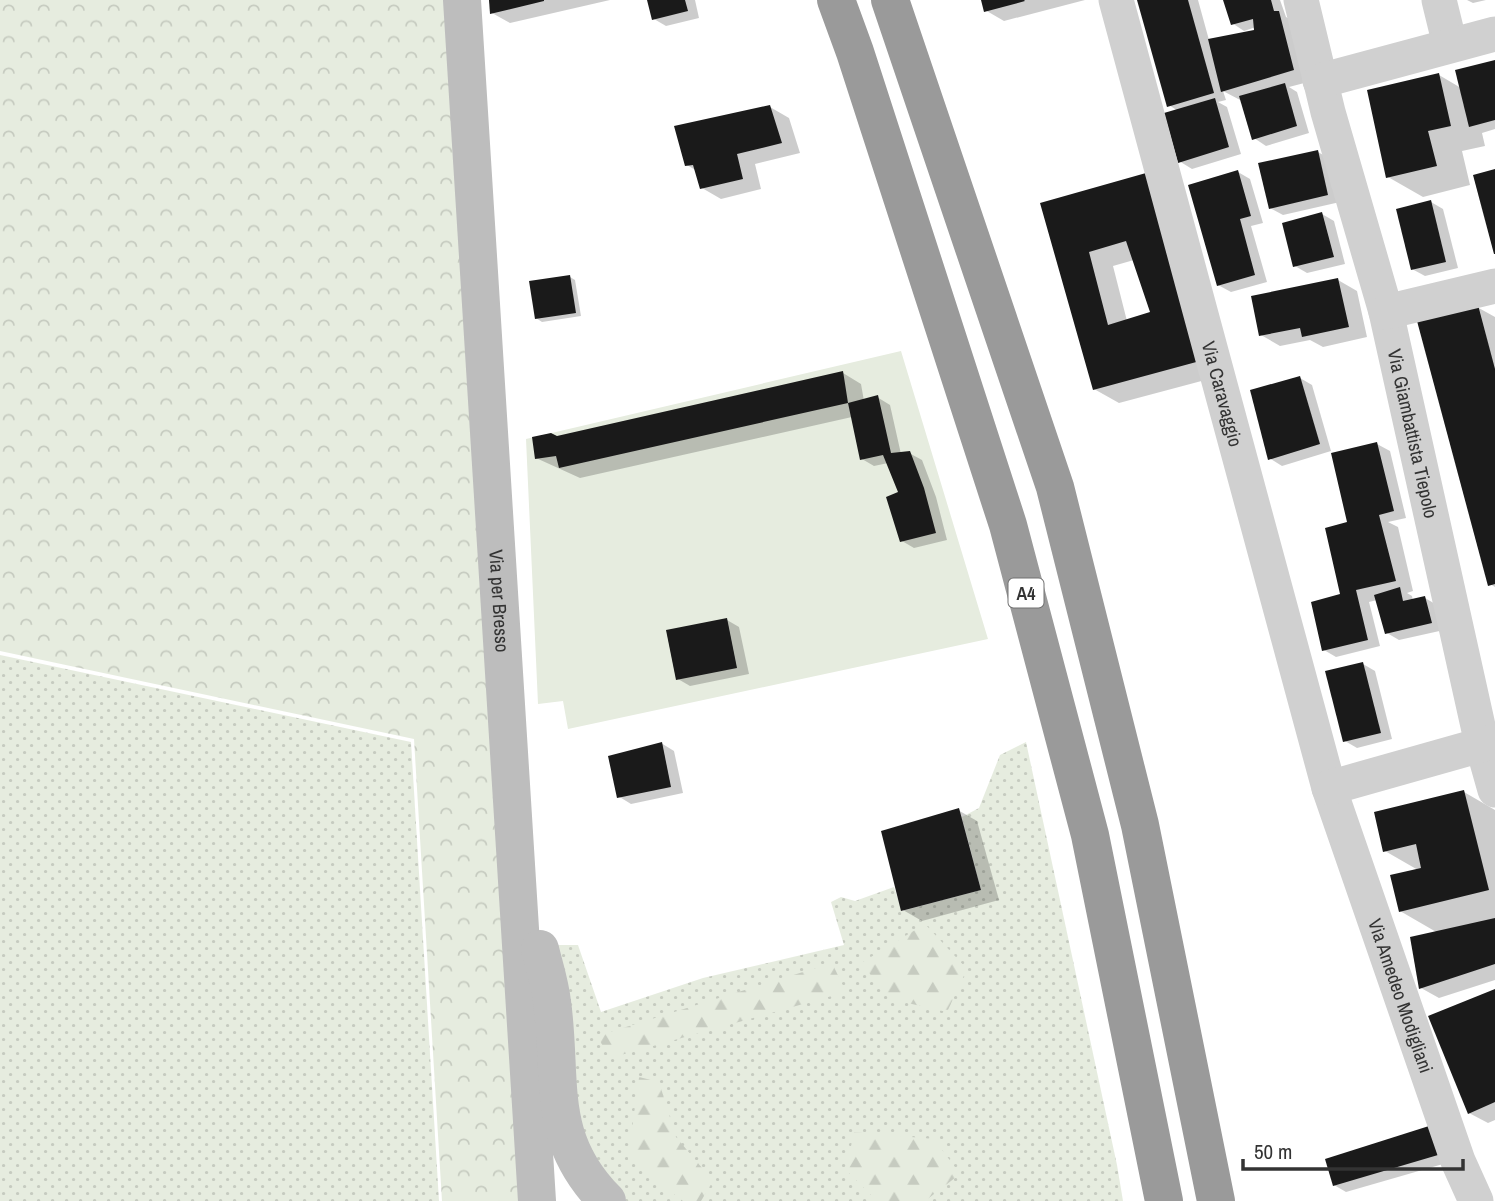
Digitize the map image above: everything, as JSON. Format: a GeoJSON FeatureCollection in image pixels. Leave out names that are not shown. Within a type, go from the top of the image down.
{"type":"FeatureCollection","features":[{"type":"Feature","properties":{"kind":"highway","name":"A4"},"geometry":{"type":"LineString","coordinates":[[836,0],[1008,526],[1090,835],[1164,1201]]}},
{"type":"Feature","properties":{"kind":"highway"},"geometry":{"type":"LineString","coordinates":[[890,0],[1055,487],[1140,825],[1216,1201]]}},
{"type":"Feature","properties":{"kind":"street","name":"Via per Bresso"},"geometry":{"type":"LineString","coordinates":[[462,0],[537,1201]]}},
{"type":"Feature","properties":{"kind":"street","name":"Via Caravaggio"},"geometry":{"type":"LineString","coordinates":[[1116,0],[1329,788]]}},
{"type":"Feature","properties":{"kind":"street","name":"Via Giambattista Tiepolo"},"geometry":{"type":"LineString","coordinates":[[1301,0],[1320,81],[1386,313],[1489,743],[1495,790]]}},
{"type":"Feature","properties":{"kind":"street"},"geometry":{"type":"LineString","coordinates":[[1439,0],[1450,45]]}},
{"type":"Feature","properties":{"kind":"street"},"geometry":{"type":"LineString","coordinates":[[1320,81],[1495,34]]}},
{"type":"Feature","properties":{"kind":"street"},"geometry":{"type":"LineString","coordinates":[[1386,313],[1495,286]]}},
{"type":"Feature","properties":{"kind":"street"},"geometry":{"type":"LineString","coordinates":[[1329,788],[1489,743]]}},
{"type":"Feature","properties":{"kind":"street","name":"Via Amedeo Modigliani"},"geometry":{"type":"LineString","coordinates":[[1329,788],[1458,1161],[1476,1201]]}},
{"type":"Feature","properties":{"kind":"street"},"geometry":{"type":"LineString","coordinates":[[516,848],[552,1001],[559,1114],[581,1169],[607,1201]]}},
{"type":"Feature","properties":{"kind":"green space"},"geometry":{"type":"Polygon","coordinates":[[[0,0],[445,0],[519,1201],[442,1201],[414,739],[0,651],[0,0]]]}},
{"type":"Feature","properties":{"kind":"green space"},"geometry":{"type":"Polygon","coordinates":[[[901,351],[988,639],[568,729],[563,701],[538,704],[526,439],[901,351]]]}},
{"type":"Feature","properties":{"kind":"green space"},"geometry":{"type":"Polygon","coordinates":[[[0,655],[411,742],[439,1201],[0,1201],[0,655]]]}},
{"type":"Feature","properties":{"kind":"green space"},"geometry":{"type":"Polygon","coordinates":[[[1026,742],[1123,1201],[625,1201],[583,1147],[556,945],[578,945],[601,1012],[703,978],[844,945],[831,902],[841,897],[855,901],[894,887],[902,911],[981,890],[962,817],[979,808],[1000,755],[1026,742]]]}},
{"type":"Feature","properties":{"kind":"green space"},"geometry":{"type":"Polygon","coordinates":[[[925,924],[967,969],[947,1012],[890,999],[861,963],[925,924]]]}},
{"type":"Feature","properties":{"kind":"green space"},"geometry":{"type":"Polygon","coordinates":[[[832,963],[846,992],[610,1058],[597,1036],[832,963]]]}},
{"type":"Feature","properties":{"kind":"green space"},"geometry":{"type":"Polygon","coordinates":[[[639,1077],[659,1082],[676,1137],[713,1181],[701,1201],[683,1201],[628,1159],[639,1077]]]}},
{"type":"Feature","properties":{"kind":"green space"},"geometry":{"type":"Polygon","coordinates":[[[854,1132],[934,1139],[960,1174],[925,1201],[877,1201],[846,1170],[854,1132]]]}},
{"type":"Feature","properties":{"kind":"building"},"geometry":{"type":"Polygon","coordinates":[[[489,0],[544,0],[544,1],[490,14],[489,0]]]}},
{"type":"Feature","properties":{"kind":"building"},"geometry":{"type":"Polygon","coordinates":[[[647,0],[685,0],[688,11],[652,20],[647,0]]]}},
{"type":"Feature","properties":{"kind":"building"},"geometry":{"type":"Polygon","coordinates":[[[981,0],[1024,0],[1025,1],[984,12],[981,0]]]}},
{"type":"Feature","properties":{"kind":"building"},"geometry":{"type":"Polygon","coordinates":[[[1137,0],[1188,0],[1214,93],[1167,107],[1137,0]]]}},
{"type":"Feature","properties":{"kind":"building"},"geometry":{"type":"Polygon","coordinates":[[[1223,0],[1271,0],[1274,11],[1279,11],[1294,70],[1221,92],[1208,39],[1254,30],[1253,19],[1231,25],[1223,0]]]}},
{"type":"Feature","properties":{"kind":"building"},"geometry":{"type":"Polygon","coordinates":[[[1495,60],[1495,120],[1469,127],[1455,70],[1495,60]]]}},
{"type":"Feature","properties":{"kind":"building"},"geometry":{"type":"Polygon","coordinates":[[[1439,73],[1451,126],[1428,131],[1437,166],[1386,178],[1367,90],[1439,73]]]}},
{"type":"Feature","properties":{"kind":"building"},"geometry":{"type":"Polygon","coordinates":[[[1285,83],[1297,126],[1252,140],[1239,96],[1285,83]]]}},
{"type":"Feature","properties":{"kind":"building"},"geometry":{"type":"Polygon","coordinates":[[[1215,98],[1229,147],[1178,163],[1164,113],[1215,98]]]}},
{"type":"Feature","properties":{"kind":"building"},"geometry":{"type":"Polygon","coordinates":[[[770,105],[782,143],[737,154],[743,179],[700,189],[693,165],[685,166],[674,126],[770,105]]]}},
{"type":"Feature","properties":{"kind":"building"},"geometry":{"type":"Polygon","coordinates":[[[1318,150],[1328,195],[1269,209],[1258,163],[1318,150]]]}},
{"type":"Feature","properties":{"kind":"building"},"geometry":{"type":"Polygon","coordinates":[[[1495,169],[1495,254],[1494,254],[1473,175],[1495,169]]]}},
{"type":"Feature","properties":{"kind":"building"},"geometry":{"type":"Polygon","coordinates":[[[1238,170],[1251,216],[1240,219],[1255,275],[1217,286],[1188,185],[1238,170]]]}},
{"type":"Feature","properties":{"kind":"building"},"geometry":{"type":"Polygon","coordinates":[[[1146,173],[1200,361],[1093,390],[1040,203],[1146,173]],[[1126,241],[1089,252],[1108,325],[1150,312],[1126,241]]]}},
{"type":"Feature","properties":{"kind":"building"},"geometry":{"type":"Polygon","coordinates":[[[1431,200],[1446,262],[1411,270],[1396,209],[1431,200]]]}},
{"type":"Feature","properties":{"kind":"building"},"geometry":{"type":"Polygon","coordinates":[[[1322,212],[1334,257],[1293,267],[1282,223],[1322,212]]]}},
{"type":"Feature","properties":{"kind":"building"},"geometry":{"type":"Polygon","coordinates":[[[570,275],[576,313],[535,319],[529,281],[570,275]]]}},
{"type":"Feature","properties":{"kind":"building"},"geometry":{"type":"Polygon","coordinates":[[[1338,278],[1349,327],[1302,337],[1300,328],[1259,336],[1251,296],[1338,278]]]}},
{"type":"Feature","properties":{"kind":"building"},"geometry":{"type":"Polygon","coordinates":[[[1478,305],[1495,369],[1495,584],[1488,586],[1417,321],[1478,305]]]}},
{"type":"Feature","properties":{"kind":"building"},"geometry":{"type":"Polygon","coordinates":[[[843,371],[848,403],[559,468],[556,456],[535,459],[532,437],[551,433],[557,436],[843,371]]]}},
{"type":"Feature","properties":{"kind":"building"},"geometry":{"type":"Polygon","coordinates":[[[1300,376],[1320,444],[1268,460],[1250,390],[1300,376]]]}},
{"type":"Feature","properties":{"kind":"building"},"geometry":{"type":"Polygon","coordinates":[[[878,395],[891,453],[910,451],[924,488],[936,533],[900,542],[886,497],[898,492],[883,455],[860,460],[848,403],[878,395]]]}},
{"type":"Feature","properties":{"kind":"building"},"geometry":{"type":"Polygon","coordinates":[[[1377,442],[1394,511],[1379,515],[1396,581],[1356,590],[1368,640],[1322,651],[1311,602],[1340,594],[1325,528],[1347,522],[1331,453],[1377,442]]]}},
{"type":"Feature","properties":{"kind":"building"},"geometry":{"type":"Polygon","coordinates":[[[1400,587],[1403,601],[1425,596],[1432,623],[1385,634],[1374,595],[1400,587]]]}},
{"type":"Feature","properties":{"kind":"building"},"geometry":{"type":"Polygon","coordinates":[[[727,618],[737,668],[676,680],[666,630],[727,618]]]}},
{"type":"Feature","properties":{"kind":"building"},"geometry":{"type":"Polygon","coordinates":[[[1363,662],[1381,733],[1343,742],[1325,671],[1363,662]]]}},
{"type":"Feature","properties":{"kind":"building"},"geometry":{"type":"Polygon","coordinates":[[[662,742],[671,787],[617,798],[608,756],[662,742]]]}},
{"type":"Feature","properties":{"kind":"building"},"geometry":{"type":"Polygon","coordinates":[[[1464,790],[1489,890],[1399,912],[1390,875],[1421,868],[1416,844],[1383,852],[1374,812],[1464,790]]]}},
{"type":"Feature","properties":{"kind":"building"},"geometry":{"type":"Polygon","coordinates":[[[959,808],[981,890],[901,911],[881,831],[959,808]]]}},
{"type":"Feature","properties":{"kind":"building"},"geometry":{"type":"Polygon","coordinates":[[[1495,918],[1495,964],[1419,989],[1410,937],[1495,918]]]}},
{"type":"Feature","properties":{"kind":"building"},"geometry":{"type":"Polygon","coordinates":[[[1495,989],[1495,1102],[1468,1114],[1428,1016],[1495,989]]]}},
{"type":"Feature","properties":{"kind":"building"},"geometry":{"type":"Polygon","coordinates":[[[1429,1126],[1438,1155],[1333,1186],[1325,1159],[1429,1126]]]}}]}
